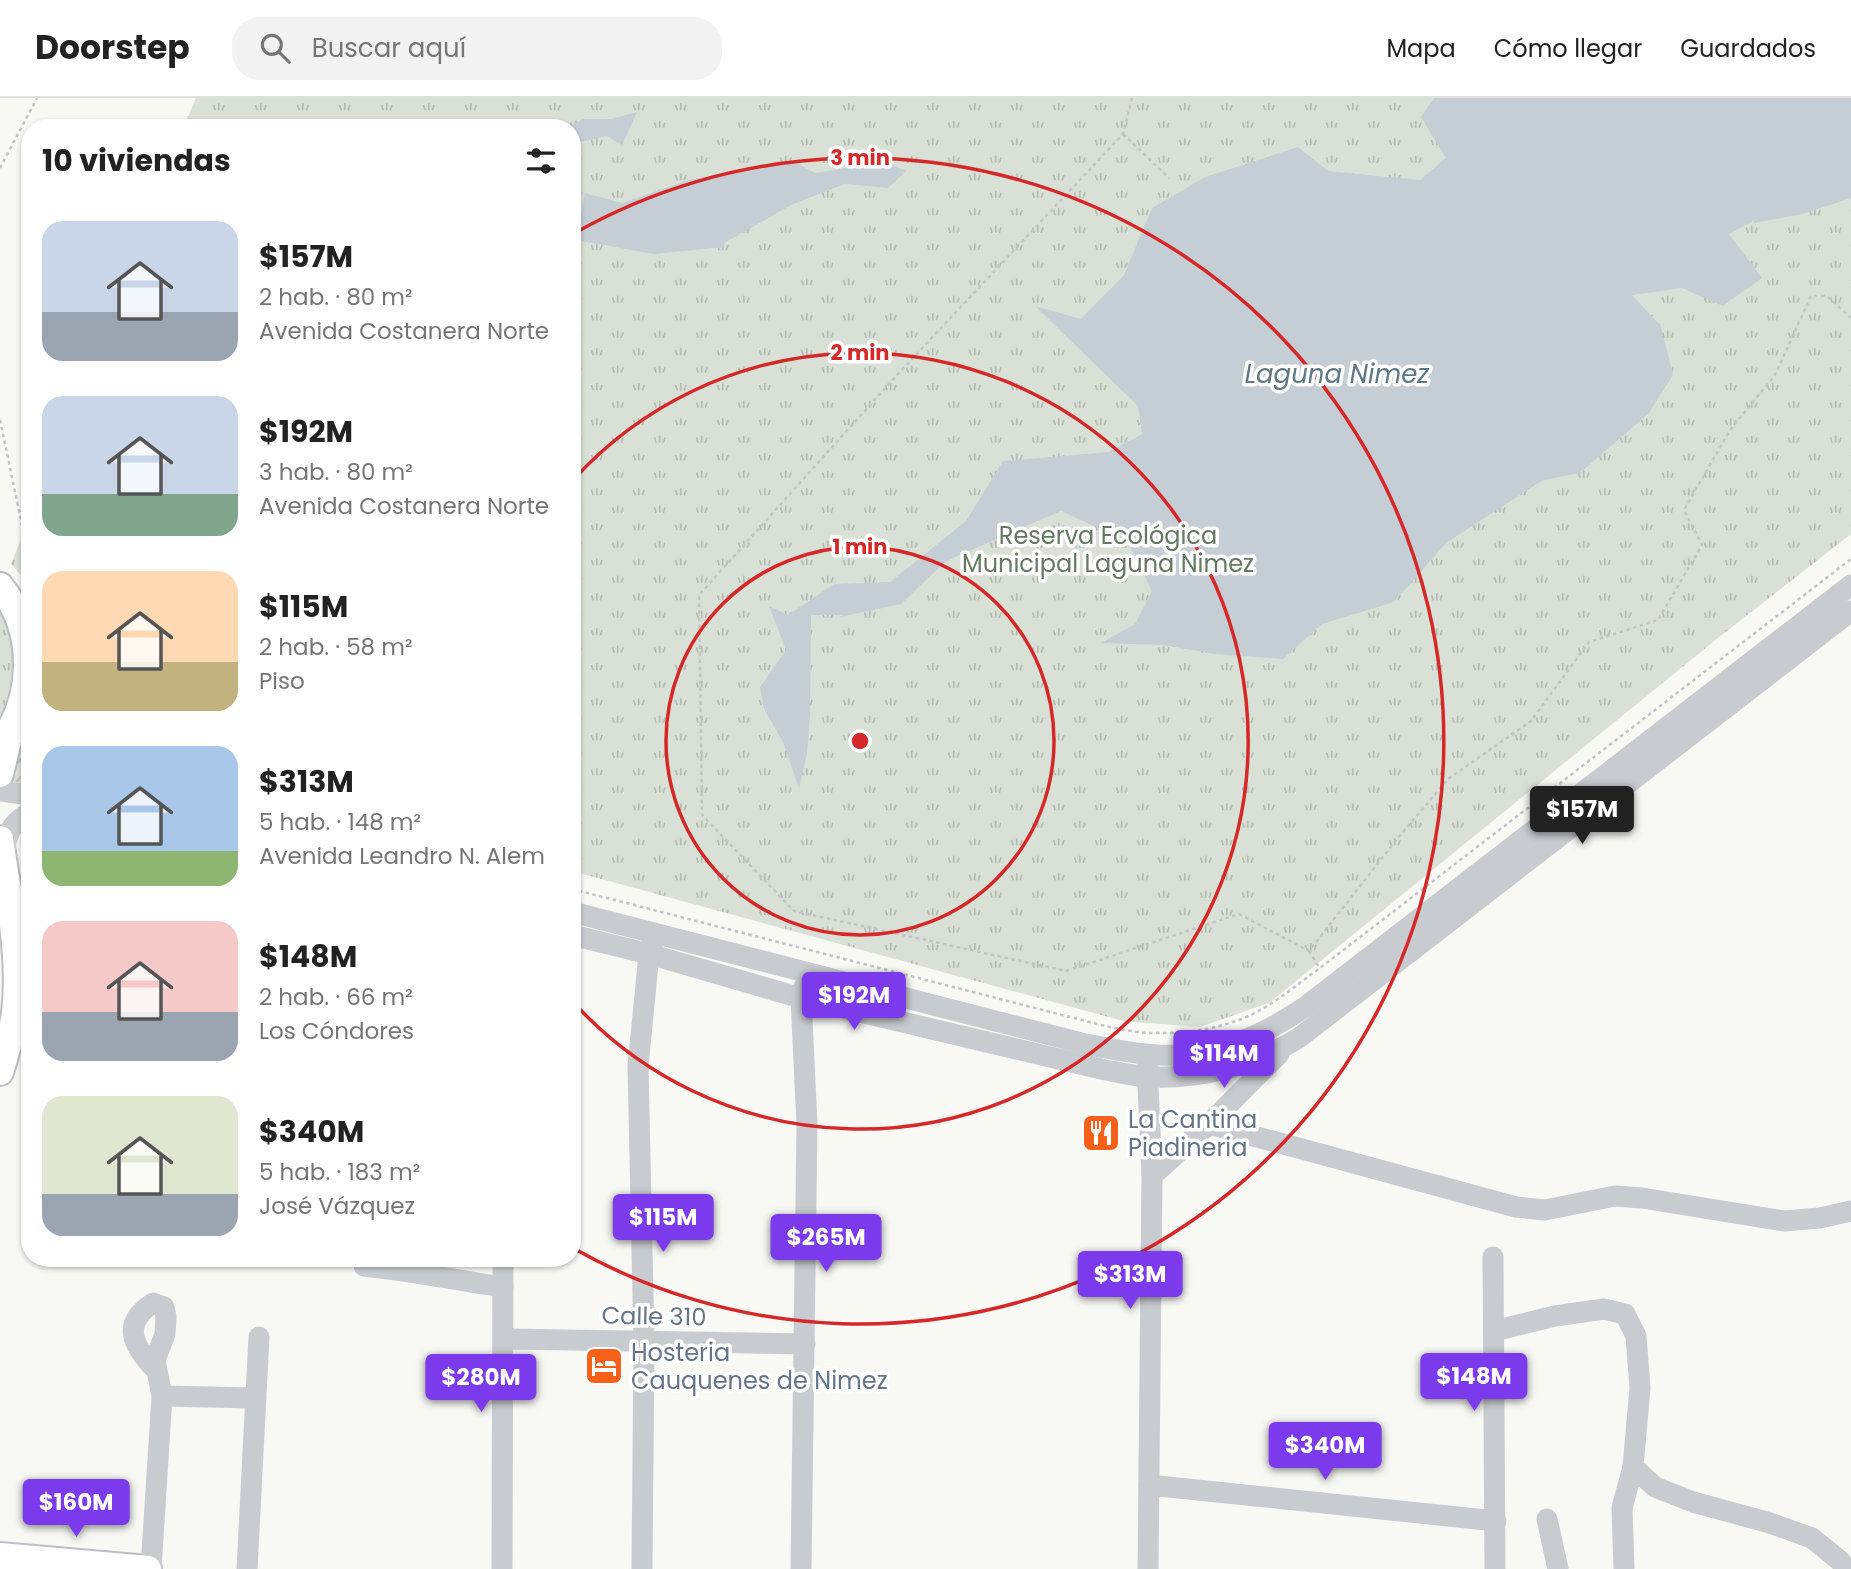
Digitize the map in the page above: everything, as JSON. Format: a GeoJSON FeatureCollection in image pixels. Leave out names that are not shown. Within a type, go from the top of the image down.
{"type":"FeatureCollection","features":[{"type":"Feature","properties":{"kind":"main road"},"geometry":{"type":"LineString","coordinates":[[0,586],[14,607],[21,628]]}},
{"type":"Feature","properties":{"kind":"main road"},"geometry":{"type":"LineString","coordinates":[[0,774],[21,704]]}},
{"type":"Feature","properties":{"kind":"main road"},"geometry":{"type":"LineString","coordinates":[[0,1072],[12,1033],[16,995],[16,954],[1,850]]}},
{"type":"Feature","properties":{"kind":"main road"},"geometry":{"type":"LineString","coordinates":[[0,1556],[150,1569]]}},
{"type":"Feature","properties":{"kind":"street"},"geometry":{"type":"LineString","coordinates":[[1152,1176],[1288,1045],[1334,1012],[1768,662],[1851,585]]}},
{"type":"Feature","properties":{"kind":"street"},"geometry":{"type":"LineString","coordinates":[[581,914],[1085,1044],[1147,1054],[1200,1053],[1242,1041],[1284,1022],[1768,662],[1851,611]]}},
{"type":"Feature","properties":{"kind":"street"},"geometry":{"type":"LineString","coordinates":[[0,791],[21,793]]}},
{"type":"Feature","properties":{"kind":"street"},"geometry":{"type":"LineString","coordinates":[[1,850],[9,830],[21,818]]}},
{"type":"Feature","properties":{"kind":"street"},"geometry":{"type":"LineString","coordinates":[[642,1569],[644,1342],[638,1066],[649,954],[656,933]]}},
{"type":"Feature","properties":{"kind":"street"},"geometry":{"type":"LineString","coordinates":[[581,937],[802,998],[1078,1064],[1147,1077],[1185,1075],[1227,1068],[1288,1045]]}},
{"type":"Feature","properties":{"kind":"street"},"geometry":{"type":"LineString","coordinates":[[802,1569],[807,1124],[802,998],[807,974]]}},
{"type":"Feature","properties":{"kind":"street"},"geometry":{"type":"LineString","coordinates":[[1147,1054],[1152,1176],[1148,1569]]}},
{"type":"Feature","properties":{"kind":"street"},"geometry":{"type":"LineString","coordinates":[[1209,1124],[1516,1207],[1545,1210],[1615,1196],[1784,1221],[1820,1218],[1851,1210]]}},
{"type":"Feature","properties":{"kind":"street"},"geometry":{"type":"LineString","coordinates":[[1493,1257],[1495,1569]]}},
{"type":"Feature","properties":{"kind":"street"},"geometry":{"type":"LineString","coordinates":[[375,1267],[503,1287]]}},
{"type":"Feature","properties":{"kind":"street"},"geometry":{"type":"LineString","coordinates":[[502,1569],[503,1267]]}},
{"type":"Feature","properties":{"kind":"street"},"geometry":{"type":"LineString","coordinates":[[1494,1331],[1555,1316],[1604,1309],[1625,1314],[1636,1336],[1640,1388],[1633,1467],[1622,1508],[1624,1569]]}},
{"type":"Feature","properties":{"kind":"street"},"geometry":{"type":"LineString","coordinates":[[247,1569],[259,1336]]}},
{"type":"Feature","properties":{"kind":"street","name":"Calle 310"},"geometry":{"type":"LineString","coordinates":[[503,1339],[805,1344]]}},
{"type":"Feature","properties":{"kind":"street"},"geometry":{"type":"LineString","coordinates":[[150,1569],[162,1396],[155,1370]]}},
{"type":"Feature","properties":{"kind":"street"},"geometry":{"type":"LineString","coordinates":[[162,1396],[256,1398]]}},
{"type":"Feature","properties":{"kind":"street"},"geometry":{"type":"LineString","coordinates":[[1633,1467],[1655,1487],[1693,1502],[1770,1523],[1812,1538],[1847,1569]]}},
{"type":"Feature","properties":{"kind":"street"},"geometry":{"type":"LineString","coordinates":[[1149,1485],[1496,1521]]}},
{"type":"Feature","properties":{"kind":"street"},"geometry":{"type":"LineString","coordinates":[[1547,1519],[1558,1569]]}},
{"type":"Feature","properties":{"kind":"path"},"geometry":{"type":"LineString","coordinates":[[26,119],[37,98]]}},
{"type":"Feature","properties":{"kind":"path"},"geometry":{"type":"LineString","coordinates":[[1132,98],[1123,134],[907,365],[699,595],[702,816],[794,911],[1066,971],[1239,914],[1308,951],[1331,987]]}},
{"type":"Feature","properties":{"kind":"path"},"geometry":{"type":"LineString","coordinates":[[0,168],[21,128]]}},
{"type":"Feature","properties":{"kind":"path"},"geometry":{"type":"LineString","coordinates":[[1123,134],[1169,178]]}},
{"type":"Feature","properties":{"kind":"path"},"geometry":{"type":"LineString","coordinates":[[1308,951],[1448,779],[1531,721],[1589,642],[1658,620],[1702,545],[1684,510],[1730,430],[1775,375],[1811,296],[1827,296],[1851,318]]}},
{"type":"Feature","properties":{"kind":"path"},"geometry":{"type":"LineString","coordinates":[[0,420],[21,521]]}},
{"type":"Feature","properties":{"kind":"path"},"geometry":{"type":"LineString","coordinates":[[581,891],[1105,1026],[1150,1033],[1183,1032],[1213,1027],[1265,1007],[1320,968],[1851,559]]}},
{"type":"Feature","properties":{"kind":"green space","name":"Reserva Ecológica Municipal Laguna Nimez"},"geometry":{"type":"Polygon","coordinates":[[[196,98],[1851,98],[1851,534],[1718,638],[1269,1003],[1200,1027],[1123,1021],[581,873],[581,119],[187,119],[196,98]]]}},
{"type":"Feature","properties":{"kind":"green space"},"geometry":{"type":"Polygon","coordinates":[[[21,539],[21,576],[11,564],[21,539]]]}},
{"type":"Feature","properties":{"kind":"green space"},"geometry":{"type":"Polygon","coordinates":[[[0,602],[6,612],[18,670],[0,728],[0,602]]]}},
{"type":"Feature","properties":{"kind":"green space"},"geometry":{"type":"Polygon","coordinates":[[[20,726],[21,784],[8,780],[20,726]]]}},
{"type":"Feature","properties":{"kind":"water","name":"Laguna Nimez"},"geometry":{"type":"Polygon","coordinates":[[[1434,98],[1851,98],[1851,198],[1802,214],[1754,223],[1753,221],[1729,234],[1762,278],[1723,306],[1682,288],[1632,295],[1660,323],[1673,375],[1649,413],[1580,473],[1543,480],[1446,543],[1394,602],[1322,624],[1283,659],[1215,654],[1163,645],[1101,643],[1135,624],[1152,591],[1127,541],[1061,511],[946,561],[901,604],[840,617],[843,615],[811,615],[810,715],[807,754],[799,789],[784,744],[764,709],[760,687],[786,650],[769,606],[788,615],[834,584],[890,582],[966,521],[1003,461],[1109,452],[1142,434],[1138,406],[1035,306],[1081,319],[1124,275],[1152,208],[1205,177],[1298,147],[1328,171],[1420,180],[1446,158],[1421,117],[1434,98]]]}},
{"type":"Feature","properties":{"kind":"water"},"geometry":{"type":"Polygon","coordinates":[[[637,112],[622,145],[607,136],[581,142],[581,120],[611,119],[637,112]]]}},
{"type":"Feature","properties":{"kind":"water"},"geometry":{"type":"Polygon","coordinates":[[[791,160],[815,173],[886,162],[906,171],[888,188],[845,184],[793,204],[724,243],[724,247],[654,254],[581,241],[581,214],[585,193],[622,203],[689,180],[791,160]]]}},
{"type":"Feature","properties":{"kind":"place","name":"La Cantina Piadineria"},"geometry":{"type":"Point","coordinates":[1101,1133]}},
{"type":"Feature","properties":{"kind":"place","name":"Hosteria Cauquenes de Nimez"},"geometry":{"type":"Point","coordinates":[604,1366]}}]}
